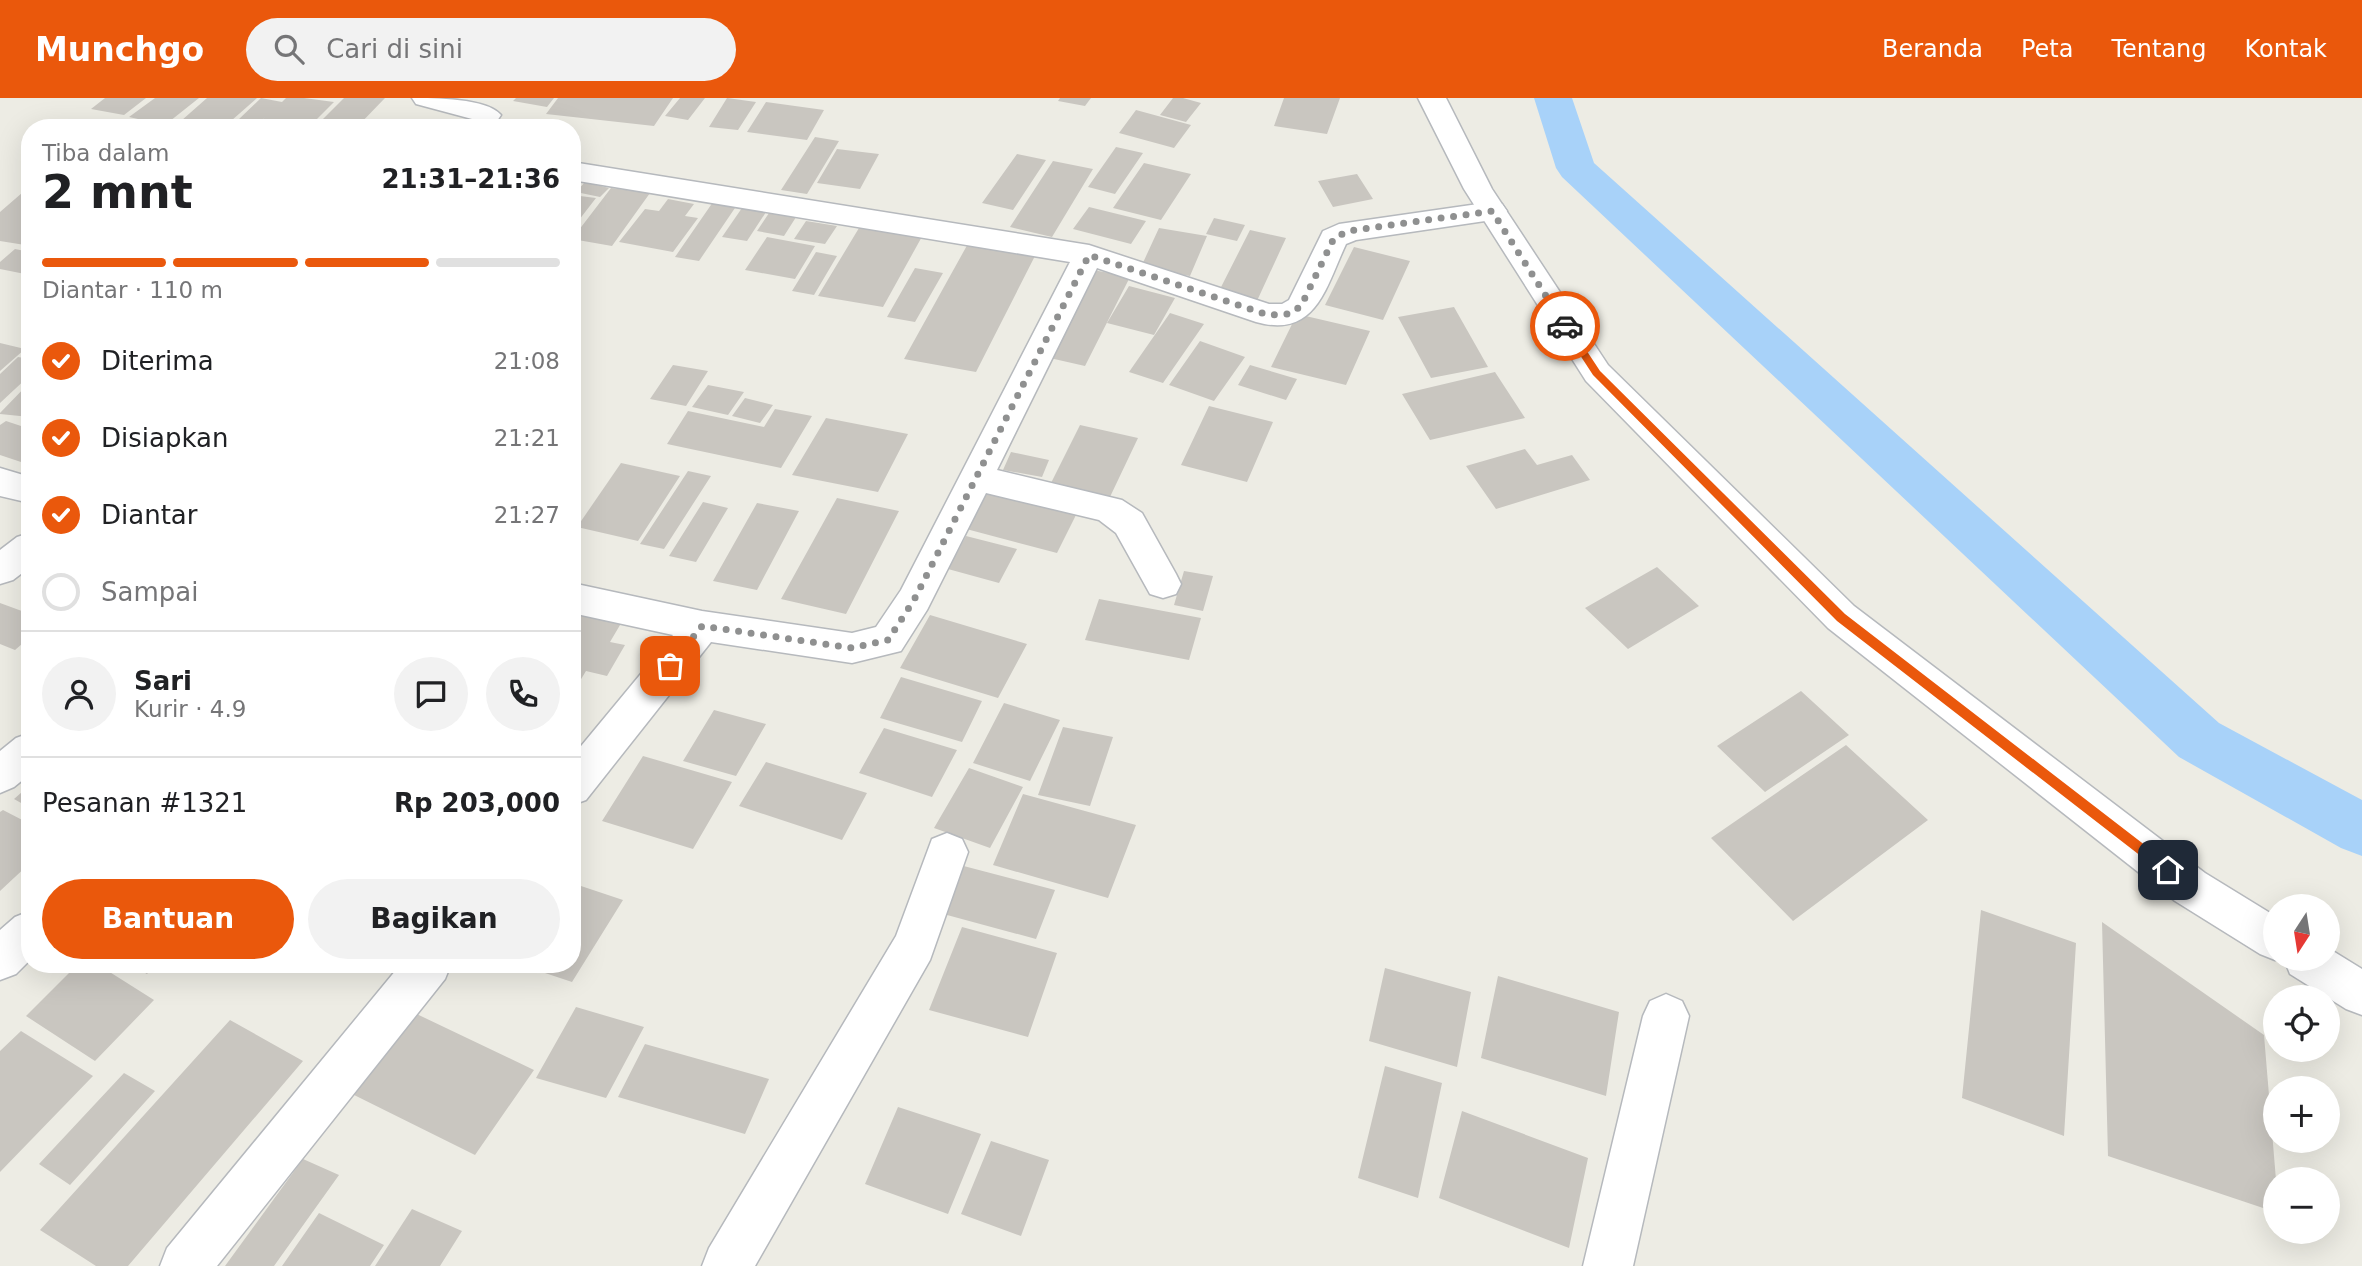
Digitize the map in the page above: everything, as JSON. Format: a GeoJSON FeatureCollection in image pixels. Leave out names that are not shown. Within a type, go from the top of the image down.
{"type":"FeatureCollection","features":[{"type":"Feature","properties":{"kind":"street"},"geometry":{"type":"LineString","coordinates":[[426,98],[489,114]]}},
{"type":"Feature","properties":{"kind":"street"},"geometry":{"type":"LineString","coordinates":[[1432,98],[1492,211],[1597,373],[1841,617],[2190,887],[2263,933]]}},
{"type":"Feature","properties":{"kind":"street"},"geometry":{"type":"LineString","coordinates":[[581,172],[1089,255],[1268,315],[1289,314],[1301,306],[1334,238],[1349,231],[1492,211]]}},
{"type":"Feature","properties":{"kind":"street"},"geometry":{"type":"LineString","coordinates":[[581,600],[702,626],[852,648],[888,640],[914,600],[1089,255]]}},
{"type":"Feature","properties":{"kind":"street"},"geometry":{"type":"LineString","coordinates":[[976,478],[1110,509],[1129,523],[1163,584]]}},
{"type":"Feature","properties":{"kind":"street"},"geometry":{"type":"LineString","coordinates":[[0,481],[21,489]]}},
{"type":"Feature","properties":{"kind":"street"},"geometry":{"type":"LineString","coordinates":[[0,570],[21,554]]}},
{"type":"Feature","properties":{"kind":"street"},"geometry":{"type":"LineString","coordinates":[[581,776],[702,626]]}},
{"type":"Feature","properties":{"kind":"street"},"geometry":{"type":"LineString","coordinates":[[0,775],[21,758]]}},
{"type":"Feature","properties":{"kind":"street"},"geometry":{"type":"LineString","coordinates":[[727,1266],[915,945],[947,852]]}},
{"type":"Feature","properties":{"kind":"street"},"geometry":{"type":"LineString","coordinates":[[0,959],[21,939]]}},
{"type":"Feature","properties":{"kind":"street"},"geometry":{"type":"LineString","coordinates":[[2325,971],[2362,994]]}},
{"type":"Feature","properties":{"kind":"street"},"geometry":{"type":"LineString","coordinates":[[185,1266],[422,973]]}},
{"type":"Feature","properties":{"kind":"street"},"geometry":{"type":"LineString","coordinates":[[1608,1266],[1666,1016]]}},
{"type":"Feature","properties":{"kind":"building"},"geometry":{"type":"Polygon","coordinates":[[[105,98],[146,98],[124,115],[91,109],[105,98]]]}},
{"type":"Feature","properties":{"kind":"building"},"geometry":{"type":"Polygon","coordinates":[[[155,98],[199,98],[173,119],[129,117],[155,98]]]}},
{"type":"Feature","properties":{"kind":"building"},"geometry":{"type":"Polygon","coordinates":[[[207,98],[257,98],[233,119],[183,119],[207,98]]]}},
{"type":"Feature","properties":{"kind":"building"},"geometry":{"type":"Polygon","coordinates":[[[261,98],[282,102],[286,98],[304,98],[334,102],[317,119],[239,119],[261,98]]]}},
{"type":"Feature","properties":{"kind":"building"},"geometry":{"type":"Polygon","coordinates":[[[344,98],[385,98],[365,119],[323,119],[344,98]]]}},
{"type":"Feature","properties":{"kind":"building"},"geometry":{"type":"Polygon","coordinates":[[[516,98],[554,98],[547,107],[513,101],[516,98]]]}},
{"type":"Feature","properties":{"kind":"building"},"geometry":{"type":"Polygon","coordinates":[[[558,98],[673,98],[654,126],[546,114],[558,98]]]}},
{"type":"Feature","properties":{"kind":"building"},"geometry":{"type":"Polygon","coordinates":[[[680,98],[705,98],[688,120],[665,116],[680,98]]]}},
{"type":"Feature","properties":{"kind":"building"},"geometry":{"type":"Polygon","coordinates":[[[727,98],[756,102],[738,130],[709,127],[727,98]]]}},
{"type":"Feature","properties":{"kind":"building"},"geometry":{"type":"Polygon","coordinates":[[[1060,98],[1091,98],[1085,106],[1058,101],[1060,98]]]}},
{"type":"Feature","properties":{"kind":"building"},"geometry":{"type":"Polygon","coordinates":[[[1173,98],[1201,103],[1186,122],[1160,115],[1173,98]]]}},
{"type":"Feature","properties":{"kind":"building"},"geometry":{"type":"Polygon","coordinates":[[[1284,98],[1340,98],[1327,134],[1274,126],[1284,98]]]}},
{"type":"Feature","properties":{"kind":"building"},"geometry":{"type":"Polygon","coordinates":[[[766,102],[824,110],[807,140],[747,132],[766,102]]]}},
{"type":"Feature","properties":{"kind":"building"},"geometry":{"type":"Polygon","coordinates":[[[1136,110],[1191,125],[1174,148],[1119,133],[1136,110]]]}},
{"type":"Feature","properties":{"kind":"building"},"geometry":{"type":"Polygon","coordinates":[[[815,137],[839,141],[807,194],[781,190],[815,137]]]}},
{"type":"Feature","properties":{"kind":"building"},"geometry":{"type":"Polygon","coordinates":[[[1116,147],[1143,153],[1115,194],[1088,187],[1116,147]]]}},
{"type":"Feature","properties":{"kind":"building"},"geometry":{"type":"Polygon","coordinates":[[[837,149],[879,154],[860,189],[817,183],[837,149]]]}},
{"type":"Feature","properties":{"kind":"building"},"geometry":{"type":"Polygon","coordinates":[[[1017,154],[1046,160],[1013,210],[982,203],[1017,154]]]}},
{"type":"Feature","properties":{"kind":"building"},"geometry":{"type":"Polygon","coordinates":[[[1053,161],[1093,169],[1052,237],[1010,227],[1053,161]]]}},
{"type":"Feature","properties":{"kind":"building"},"geometry":{"type":"Polygon","coordinates":[[[1144,163],[1191,174],[1161,220],[1113,208],[1144,163]]]}},
{"type":"Feature","properties":{"kind":"building"},"geometry":{"type":"Polygon","coordinates":[[[1357,174],[1373,199],[1333,207],[1318,181],[1357,174]]]}},
{"type":"Feature","properties":{"kind":"building"},"geometry":{"type":"Polygon","coordinates":[[[585,182],[609,188],[600,197],[581,193],[581,186],[585,182]]]}},
{"type":"Feature","properties":{"kind":"building"},"geometry":{"type":"Polygon","coordinates":[[[611,188],[650,193],[612,246],[581,241],[581,227],[611,188]]]}},
{"type":"Feature","properties":{"kind":"building"},"geometry":{"type":"Polygon","coordinates":[[[21,194],[21,244],[0,241],[0,212],[21,194]]]}},
{"type":"Feature","properties":{"kind":"building"},"geometry":{"type":"Polygon","coordinates":[[[581,196],[596,198],[581,217],[581,196]]]}},
{"type":"Feature","properties":{"kind":"building"},"geometry":{"type":"Polygon","coordinates":[[[668,199],[694,204],[685,216],[698,218],[673,252],[619,242],[645,209],[659,211],[668,199]]]}},
{"type":"Feature","properties":{"kind":"building"},"geometry":{"type":"Polygon","coordinates":[[[713,202],[737,205],[699,261],[675,257],[713,202]]]}},
{"type":"Feature","properties":{"kind":"building"},"geometry":{"type":"Polygon","coordinates":[[[744,205],[768,209],[747,241],[722,237],[744,205]]]}},
{"type":"Feature","properties":{"kind":"building"},"geometry":{"type":"Polygon","coordinates":[[[1089,207],[1146,221],[1131,244],[1073,229],[1089,207]]]}},
{"type":"Feature","properties":{"kind":"building"},"geometry":{"type":"Polygon","coordinates":[[[771,210],[798,214],[784,236],[757,231],[771,210]]]}},
{"type":"Feature","properties":{"kind":"building"},"geometry":{"type":"Polygon","coordinates":[[[1214,218],[1245,225],[1237,241],[1206,234],[1214,218]]]}},
{"type":"Feature","properties":{"kind":"building"},"geometry":{"type":"Polygon","coordinates":[[[806,221],[837,226],[825,244],[794,239],[806,221]]]}},
{"type":"Feature","properties":{"kind":"building"},"geometry":{"type":"Polygon","coordinates":[[[862,223],[924,233],[883,307],[818,296],[862,223]]]}},
{"type":"Feature","properties":{"kind":"building"},"geometry":{"type":"Polygon","coordinates":[[[1159,228],[1207,236],[1190,276],[1141,267],[1159,228]]]}},
{"type":"Feature","properties":{"kind":"building"},"geometry":{"type":"Polygon","coordinates":[[[1250,230],[1286,238],[1256,303],[1217,295],[1250,230]]]}},
{"type":"Feature","properties":{"kind":"building"},"geometry":{"type":"Polygon","coordinates":[[[767,237],[815,246],[795,279],[745,270],[767,237]]]}},
{"type":"Feature","properties":{"kind":"building"},"geometry":{"type":"Polygon","coordinates":[[[970,240],[1037,252],[976,372],[904,359],[970,240]]]}},
{"type":"Feature","properties":{"kind":"building"},"geometry":{"type":"Polygon","coordinates":[[[1354,247],[1410,261],[1383,320],[1325,305],[1354,247]]]}},
{"type":"Feature","properties":{"kind":"building"},"geometry":{"type":"Polygon","coordinates":[[[15,249],[21,250],[21,273],[0,269],[0,262],[15,249]]]}},
{"type":"Feature","properties":{"kind":"building"},"geometry":{"type":"Polygon","coordinates":[[[816,252],[837,256],[814,295],[792,291],[816,252]]]}},
{"type":"Feature","properties":{"kind":"building"},"geometry":{"type":"Polygon","coordinates":[[[915,268],[943,273],[915,322],[887,317],[915,268]]]}},
{"type":"Feature","properties":{"kind":"building"},"geometry":{"type":"Polygon","coordinates":[[[1088,269],[1130,277],[1085,366],[1041,356],[1088,269]]]}},
{"type":"Feature","properties":{"kind":"building"},"geometry":{"type":"Polygon","coordinates":[[[1129,286],[1175,298],[1154,335],[1107,323],[1129,286]]]}},
{"type":"Feature","properties":{"kind":"building"},"geometry":{"type":"Polygon","coordinates":[[[1454,307],[1488,367],[1431,378],[1398,317],[1454,307]]]}},
{"type":"Feature","properties":{"kind":"building"},"geometry":{"type":"Polygon","coordinates":[[[1170,313],[1204,324],[1163,383],[1129,372],[1170,313]]]}},
{"type":"Feature","properties":{"kind":"building"},"geometry":{"type":"Polygon","coordinates":[[[1297,314],[1370,331],[1346,385],[1271,367],[1297,314]]]}},
{"type":"Feature","properties":{"kind":"building"},"geometry":{"type":"Polygon","coordinates":[[[1200,341],[1245,357],[1214,401],[1169,385],[1200,341]]]}},
{"type":"Feature","properties":{"kind":"building"},"geometry":{"type":"Polygon","coordinates":[[[0,343],[21,348],[21,353],[0,371],[0,343]]]}},
{"type":"Feature","properties":{"kind":"building"},"geometry":{"type":"Polygon","coordinates":[[[18,357],[21,358],[21,383],[0,403],[0,374],[18,357]]]}},
{"type":"Feature","properties":{"kind":"building"},"geometry":{"type":"Polygon","coordinates":[[[673,365],[708,371],[686,406],[650,399],[673,365]]]}},
{"type":"Feature","properties":{"kind":"building"},"geometry":{"type":"Polygon","coordinates":[[[1250,365],[1297,379],[1286,400],[1238,385],[1250,365]]]}},
{"type":"Feature","properties":{"kind":"building"},"geometry":{"type":"Polygon","coordinates":[[[1495,372],[1525,418],[1430,440],[1402,394],[1495,372]]]}},
{"type":"Feature","properties":{"kind":"building"},"geometry":{"type":"Polygon","coordinates":[[[708,385],[744,392],[728,415],[692,407],[708,385]]]}},
{"type":"Feature","properties":{"kind":"building"},"geometry":{"type":"Polygon","coordinates":[[[21,391],[21,416],[0,413],[21,391]]]}},
{"type":"Feature","properties":{"kind":"building"},"geometry":{"type":"Polygon","coordinates":[[[745,398],[773,405],[760,423],[732,416],[745,398]]]}},
{"type":"Feature","properties":{"kind":"building"},"geometry":{"type":"Polygon","coordinates":[[[1209,406],[1273,422],[1247,482],[1181,465],[1209,406]]]}},
{"type":"Feature","properties":{"kind":"building"},"geometry":{"type":"Polygon","coordinates":[[[775,409],[812,416],[781,468],[667,444],[688,411],[764,427],[775,409]]]}},
{"type":"Feature","properties":{"kind":"building"},"geometry":{"type":"Polygon","coordinates":[[[826,418],[908,434],[878,492],[792,475],[826,418]]]}},
{"type":"Feature","properties":{"kind":"building"},"geometry":{"type":"Polygon","coordinates":[[[6,421],[21,426],[21,462],[0,455],[0,425],[6,421]]]}},
{"type":"Feature","properties":{"kind":"building"},"geometry":{"type":"Polygon","coordinates":[[[1080,425],[1138,438],[1109,499],[1050,485],[1080,425]]]}},
{"type":"Feature","properties":{"kind":"building"},"geometry":{"type":"Polygon","coordinates":[[[1525,449],[1537,465],[1572,455],[1590,480],[1496,509],[1466,466],[1525,449]]]}},
{"type":"Feature","properties":{"kind":"building"},"geometry":{"type":"Polygon","coordinates":[[[1011,452],[1049,460],[1042,477],[1003,470],[1011,452]]]}},
{"type":"Feature","properties":{"kind":"building"},"geometry":{"type":"Polygon","coordinates":[[[621,463],[680,476],[638,541],[581,528],[581,521],[621,463]]]}},
{"type":"Feature","properties":{"kind":"building"},"geometry":{"type":"Polygon","coordinates":[[[688,471],[711,476],[664,549],[640,544],[688,471]]]}},
{"type":"Feature","properties":{"kind":"building"},"geometry":{"type":"Polygon","coordinates":[[[978,486],[1078,511],[1057,553],[955,526],[978,486]]]}},
{"type":"Feature","properties":{"kind":"building"},"geometry":{"type":"Polygon","coordinates":[[[837,498],[899,511],[846,614],[781,599],[837,498]]]}},
{"type":"Feature","properties":{"kind":"building"},"geometry":{"type":"Polygon","coordinates":[[[703,502],[728,508],[696,562],[669,556],[703,502]]]}},
{"type":"Feature","properties":{"kind":"building"},"geometry":{"type":"Polygon","coordinates":[[[757,503],[799,511],[757,590],[713,581],[757,503]]]}},
{"type":"Feature","properties":{"kind":"building"},"geometry":{"type":"Polygon","coordinates":[[[966,536],[1017,549],[999,583],[948,569],[966,536]]]}},
{"type":"Feature","properties":{"kind":"building"},"geometry":{"type":"Polygon","coordinates":[[[1657,567],[1699,606],[1628,649],[1585,608],[1657,567]]]}},
{"type":"Feature","properties":{"kind":"building"},"geometry":{"type":"Polygon","coordinates":[[[1184,571],[1213,576],[1203,611],[1174,605],[1184,571]]]}},
{"type":"Feature","properties":{"kind":"building"},"geometry":{"type":"Polygon","coordinates":[[[1099,599],[1201,618],[1189,660],[1085,640],[1099,599]]]}},
{"type":"Feature","properties":{"kind":"building"},"geometry":{"type":"Polygon","coordinates":[[[0,603],[21,611],[21,645],[15,650],[0,644],[0,603]]]}},
{"type":"Feature","properties":{"kind":"building"},"geometry":{"type":"Polygon","coordinates":[[[581,612],[623,620],[610,642],[625,645],[607,676],[586,671],[581,679],[581,612]]]}},
{"type":"Feature","properties":{"kind":"building"},"geometry":{"type":"Polygon","coordinates":[[[930,615],[1027,644],[998,698],[900,668],[930,615]]]}},
{"type":"Feature","properties":{"kind":"building"},"geometry":{"type":"Polygon","coordinates":[[[901,677],[982,701],[962,742],[880,718],[901,677]]]}},
{"type":"Feature","properties":{"kind":"building"},"geometry":{"type":"Polygon","coordinates":[[[1801,691],[1849,735],[1765,792],[1717,746],[1801,691]]]}},
{"type":"Feature","properties":{"kind":"building"},"geometry":{"type":"Polygon","coordinates":[[[1004,703],[1060,720],[1030,781],[973,763],[1004,703]]]}},
{"type":"Feature","properties":{"kind":"building"},"geometry":{"type":"Polygon","coordinates":[[[714,710],[766,724],[736,776],[683,761],[714,710]]]}},
{"type":"Feature","properties":{"kind":"building"},"geometry":{"type":"Polygon","coordinates":[[[1063,727],[1113,737],[1090,806],[1038,795],[1063,727]]]}},
{"type":"Feature","properties":{"kind":"building"},"geometry":{"type":"Polygon","coordinates":[[[884,728],[957,750],[932,797],[859,773],[884,728]]]}},
{"type":"Feature","properties":{"kind":"building"},"geometry":{"type":"Polygon","coordinates":[[[1846,745],[1928,820],[1793,921],[1711,838],[1846,745]]]}},
{"type":"Feature","properties":{"kind":"building"},"geometry":{"type":"Polygon","coordinates":[[[643,756],[732,782],[693,849],[602,821],[643,756]]]}},
{"type":"Feature","properties":{"kind":"building"},"geometry":{"type":"Polygon","coordinates":[[[766,762],[867,793],[842,840],[739,806],[766,762]]]}},
{"type":"Feature","properties":{"kind":"building"},"geometry":{"type":"Polygon","coordinates":[[[969,768],[1023,787],[990,848],[934,828],[969,768]]]}},
{"type":"Feature","properties":{"kind":"building"},"geometry":{"type":"Polygon","coordinates":[[[21,793],[21,803],[14,799],[21,793]]]}},
{"type":"Feature","properties":{"kind":"building"},"geometry":{"type":"Polygon","coordinates":[[[1023,794],[1136,825],[1108,898],[993,865],[1023,794]]]}},
{"type":"Feature","properties":{"kind":"building"},"geometry":{"type":"Polygon","coordinates":[[[3,810],[21,819],[21,871],[0,891],[0,812],[3,810]]]}},
{"type":"Feature","properties":{"kind":"building"},"geometry":{"type":"Polygon","coordinates":[[[956,864],[1055,890],[1036,939],[936,912],[956,864]]]}},
{"type":"Feature","properties":{"kind":"building"},"geometry":{"type":"Polygon","coordinates":[[[581,886],[623,900],[581,968],[581,886]]]}},
{"type":"Feature","properties":{"kind":"building"},"geometry":{"type":"Polygon","coordinates":[[[1981,910],[2076,943],[2064,1136],[1962,1098],[1981,910]]]}},
{"type":"Feature","properties":{"kind":"building"},"geometry":{"type":"Polygon","coordinates":[[[2102,922],[2263,1034],[2263,1062],[2266,1062],[2267,1076],[2263,1076],[2263,1153],[2274,1153],[2275,1167],[2263,1167],[2263,1208],[2108,1156],[2102,922]]]}},
{"type":"Feature","properties":{"kind":"building"},"geometry":{"type":"Polygon","coordinates":[[[962,927],[1057,953],[1028,1037],[929,1010],[962,927]]]}},
{"type":"Feature","properties":{"kind":"building"},"geometry":{"type":"Polygon","coordinates":[[[1385,968],[1471,992],[1457,1067],[1369,1041],[1385,968]]]}},
{"type":"Feature","properties":{"kind":"building"},"geometry":{"type":"Polygon","coordinates":[[[69,973],[111,973],[154,1000],[95,1061],[26,1016],[69,973]]]}},
{"type":"Feature","properties":{"kind":"building"},"geometry":{"type":"Polygon","coordinates":[[[545,973],[578,973],[572,982],[545,973]]]}},
{"type":"Feature","properties":{"kind":"building"},"geometry":{"type":"Polygon","coordinates":[[[1498,976],[1619,1012],[1606,1096],[1481,1058],[1498,976]]]}},
{"type":"Feature","properties":{"kind":"building"},"geometry":{"type":"Polygon","coordinates":[[[402,1007],[534,1070],[475,1155],[340,1088],[402,1007]]]}},
{"type":"Feature","properties":{"kind":"building"},"geometry":{"type":"Polygon","coordinates":[[[576,1007],[644,1027],[606,1098],[536,1078],[576,1007]]]}},
{"type":"Feature","properties":{"kind":"building"},"geometry":{"type":"Polygon","coordinates":[[[230,1020],[303,1061],[128,1266],[96,1266],[40,1230],[230,1020]]]}},
{"type":"Feature","properties":{"kind":"building"},"geometry":{"type":"Polygon","coordinates":[[[21,1031],[93,1076],[0,1172],[0,1051],[21,1031]]]}},
{"type":"Feature","properties":{"kind":"building"},"geometry":{"type":"Polygon","coordinates":[[[645,1044],[769,1079],[745,1134],[618,1097],[645,1044]]]}},
{"type":"Feature","properties":{"kind":"building"},"geometry":{"type":"Polygon","coordinates":[[[1385,1066],[1442,1083],[1418,1198],[1358,1178],[1385,1066]]]}},
{"type":"Feature","properties":{"kind":"building"},"geometry":{"type":"Polygon","coordinates":[[[124,1073],[155,1091],[70,1185],[39,1164],[124,1073]]]}},
{"type":"Feature","properties":{"kind":"building"},"geometry":{"type":"Polygon","coordinates":[[[898,1107],[981,1134],[948,1214],[865,1184],[898,1107]]]}},
{"type":"Feature","properties":{"kind":"building"},"geometry":{"type":"Polygon","coordinates":[[[1462,1111],[1588,1158],[1569,1248],[1439,1198],[1462,1111]]]}},
{"type":"Feature","properties":{"kind":"building"},"geometry":{"type":"Polygon","coordinates":[[[991,1141],[1049,1160],[1021,1236],[961,1214],[991,1141]]]}},
{"type":"Feature","properties":{"kind":"building"},"geometry":{"type":"Polygon","coordinates":[[[303,1159],[339,1175],[274,1266],[225,1266],[303,1159]]]}},
{"type":"Feature","properties":{"kind":"building"},"geometry":{"type":"Polygon","coordinates":[[[412,1209],[462,1231],[440,1266],[375,1266],[412,1209]]]}},
{"type":"Feature","properties":{"kind":"building"},"geometry":{"type":"Polygon","coordinates":[[[319,1213],[384,1245],[370,1266],[282,1266],[319,1213]]]}},
{"type":"Feature","properties":{"kind":"waterway"},"geometry":{"type":"LineString","coordinates":[[1553,98],[1576,168],[2199,740],[2362,830]]}},
{"type":"Feature","properties":{"kind":"way so far"},"geometry":{"type":"LineString","coordinates":[[670,666],[702,626],[852,648],[888,640],[914,600],[1089,255],[1268,315],[1289,314],[1301,306],[1334,238],[1349,231],[1492,211],[1565,326]]}},
{"type":"Feature","properties":{"kind":"route"},"geometry":{"type":"LineString","coordinates":[[1565,326],[1597,373],[1841,617],[2168,870]]}}]}
